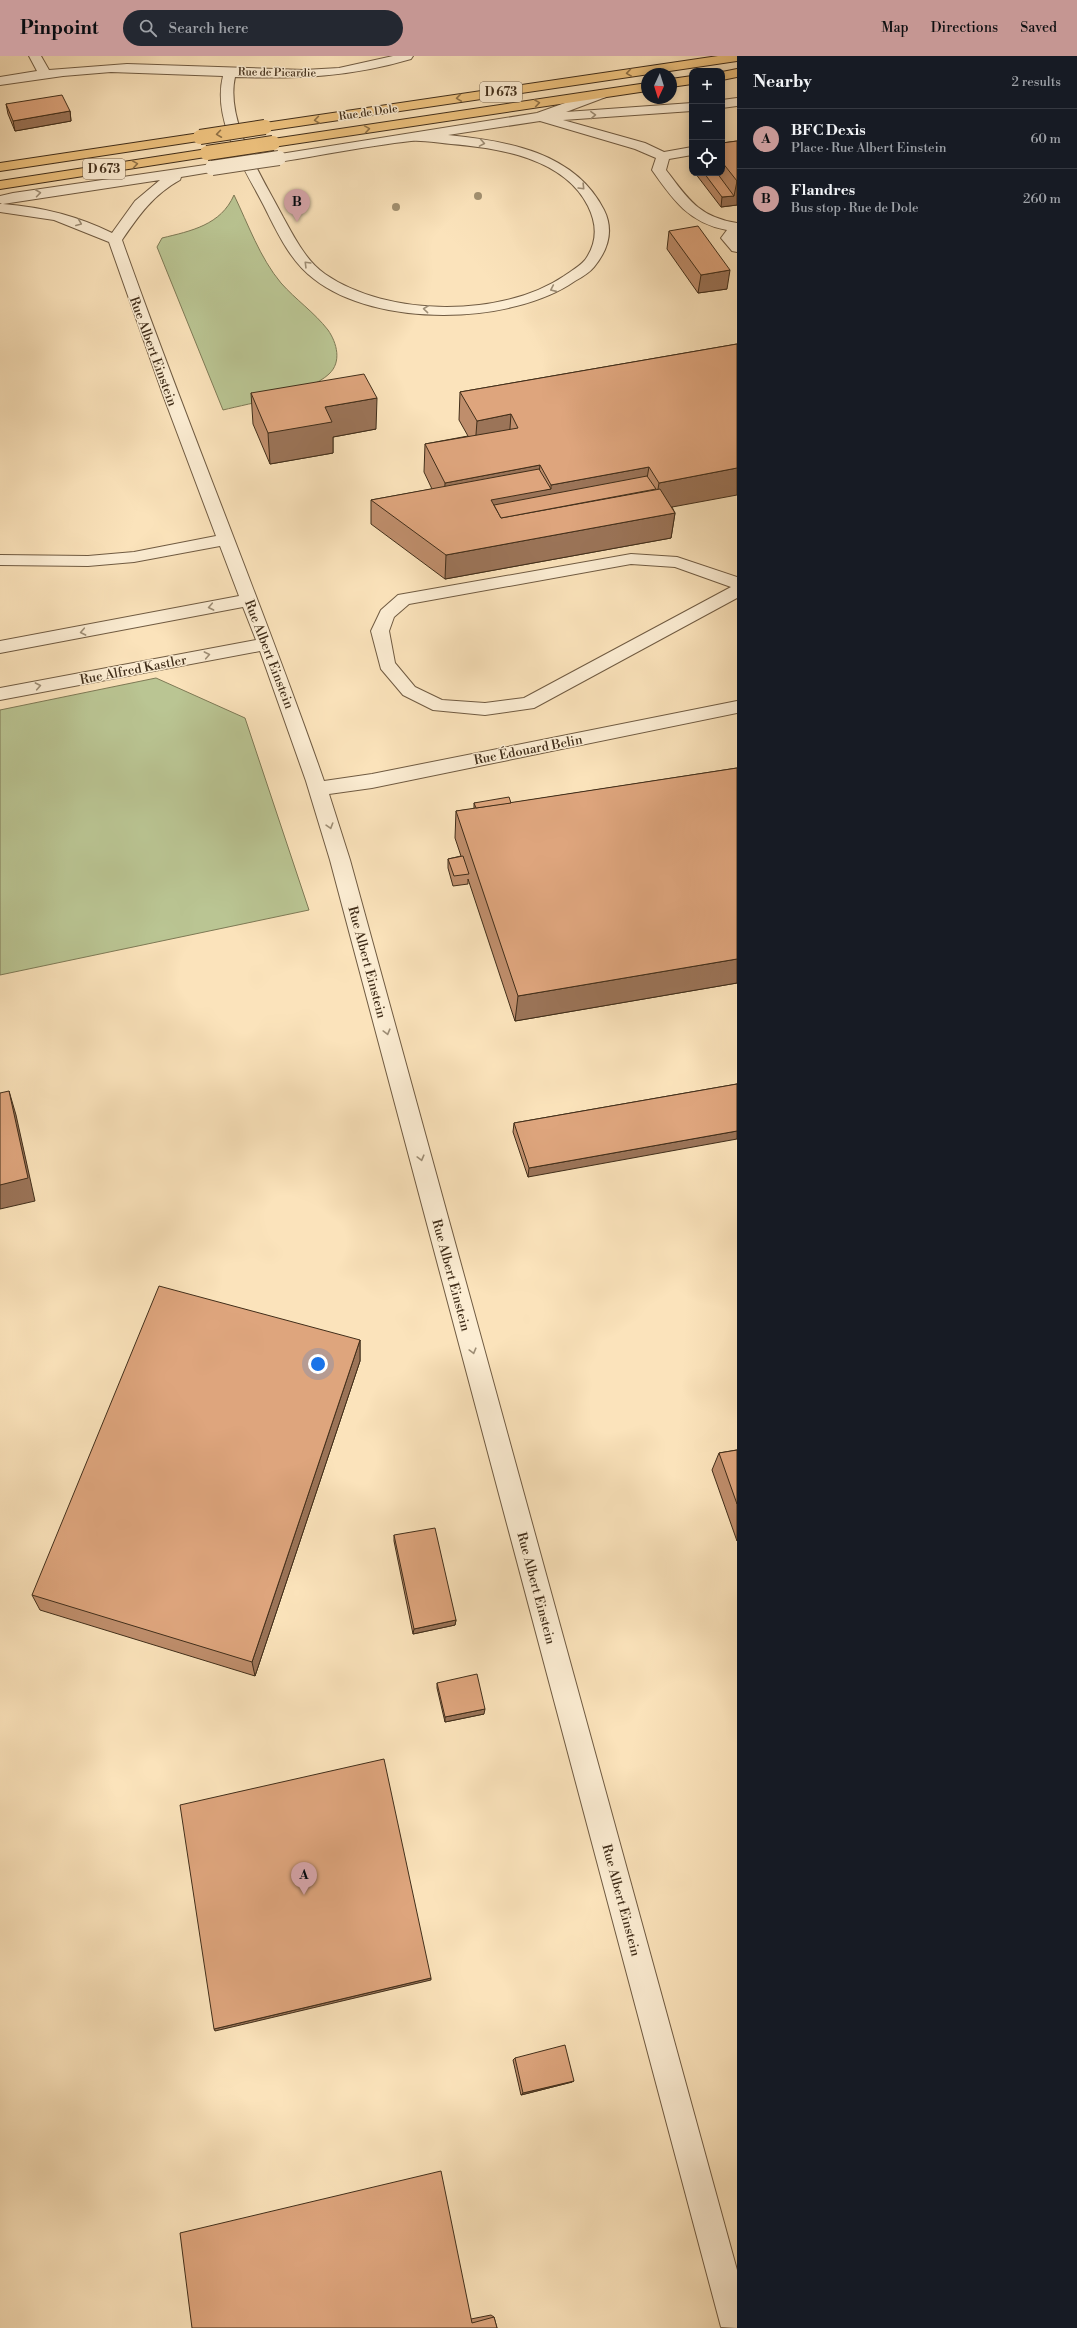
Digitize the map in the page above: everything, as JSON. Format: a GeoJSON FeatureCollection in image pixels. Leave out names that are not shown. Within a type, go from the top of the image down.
{"type":"FeatureCollection","features":[{"type":"Feature","properties":{"kind":"main road","name":"Rue de Dole"},"geometry":{"type":"LineString","coordinates":[[0,167],[737,57]]}},
{"type":"Feature","properties":{"kind":"main road"},"geometry":{"type":"LineString","coordinates":[[725,76],[737,74]]}},
{"type":"Feature","properties":{"kind":"main road"},"geometry":{"type":"LineString","coordinates":[[677,82],[689,80]]}},
{"type":"Feature","properties":{"kind":"main road","name":"Rue de Dole"},"geometry":{"type":"LineString","coordinates":[[0,185],[641,88]]}},
{"type":"Feature","properties":{"kind":"street"},"geometry":{"type":"LineString","coordinates":[[35,56],[45,74]]}},
{"type":"Feature","properties":{"kind":"street","name":"Rue de Picardie"},"geometry":{"type":"LineString","coordinates":[[0,81],[45,74],[126,68],[308,74],[362,67],[392,61],[407,56]]}},
{"type":"Feature","properties":{"kind":"street","name":"Rue de Dole"},"geometry":{"type":"LineString","coordinates":[[230,71],[226,96],[229,116],[255,174],[282,229],[305,263],[326,280],[362,297],[400,306],[447,311],[491,308],[529,300],[562,285],[586,268],[600,246],[602,224],[596,203],[582,186],[551,165],[504,147],[465,141],[415,137]]}},
{"type":"Feature","properties":{"kind":"street","name":"Rue de Dole"},"geometry":{"type":"LineString","coordinates":[[0,202],[13,197],[279,158],[540,117],[601,94]]}},
{"type":"Feature","properties":{"kind":"street"},"geometry":{"type":"LineString","coordinates":[[725,104],[737,102]]}},
{"type":"Feature","properties":{"kind":"street"},"geometry":{"type":"LineString","coordinates":[[540,117],[600,115],[689,107]]}},
{"type":"Feature","properties":{"kind":"street"},"geometry":{"type":"LineString","coordinates":[[540,117],[640,146],[663,156],[689,152]]}},
{"type":"Feature","properties":{"kind":"street"},"geometry":{"type":"LineString","coordinates":[[663,156],[659,170],[689,210],[710,223],[737,227]]}},
{"type":"Feature","properties":{"kind":"street"},"geometry":{"type":"LineString","coordinates":[[0,208],[30,210],[57,215],[115,240],[143,198],[158,186],[184,172]]}},
{"type":"Feature","properties":{"kind":"street"},"geometry":{"type":"LineString","coordinates":[[737,227],[728,238],[737,248]]}},
{"type":"Feature","properties":{"kind":"street","name":"Rue Albert Einstein"},"geometry":{"type":"LineString","coordinates":[[115,240],[164,380],[298,725],[319,789],[731,2278],[737,2327]]}},
{"type":"Feature","properties":{"kind":"street"},"geometry":{"type":"LineString","coordinates":[[0,560],[88,562],[134,557],[226,540]]}},
{"type":"Feature","properties":{"kind":"street"},"geometry":{"type":"LineString","coordinates":[[737,583],[676,562],[631,559],[404,599],[387,614],[380,631],[387,666],[409,691],[439,706],[486,709],[528,704],[737,591]]}},
{"type":"Feature","properties":{"kind":"street"},"geometry":{"type":"LineString","coordinates":[[0,647],[249,600]]}},
{"type":"Feature","properties":{"kind":"street","name":"Rue Alfred Kastler"},"geometry":{"type":"LineString","coordinates":[[0,694],[266,644]]}},
{"type":"Feature","properties":{"kind":"street","name":"Rue Édouard Belin"},"geometry":{"type":"LineString","coordinates":[[319,789],[380,779],[737,707]]}},
{"type":"Feature","properties":{"kind":"green space"},"geometry":{"type":"Polygon","coordinates":[[[234,195],[267,263],[281,283],[317,317],[328,330],[336,346],[337,358],[336,364],[329,374],[320,381],[308,387],[264,401],[223,410],[157,247],[162,238],[184,233],[213,220],[228,205],[234,195]]]}},
{"type":"Feature","properties":{"kind":"green space"},"geometry":{"type":"Polygon","coordinates":[[[156,678],[245,718],[309,910],[0,975],[0,710],[156,678]]]}},
{"type":"Feature","properties":{"kind":"building"},"geometry":{"type":"Polygon","coordinates":[[[62,95],[70,111],[13,121],[6,104],[62,95]]]}},
{"type":"Feature","properties":{"kind":"building"},"geometry":{"type":"Polygon","coordinates":[[[737,141],[737,181],[725,166],[725,143],[737,141]]]}},
{"type":"Feature","properties":{"kind":"building"},"geometry":{"type":"Polygon","coordinates":[[[706,176],[719,176],[734,196],[722,197],[706,176]]]}},
{"type":"Feature","properties":{"kind":"building"},"geometry":{"type":"Polygon","coordinates":[[[698,226],[730,270],[701,275],[669,231],[698,226]]]}},
{"type":"Feature","properties":{"kind":"building"},"geometry":{"type":"Polygon","coordinates":[[[737,344],[737,468],[659,483],[649,467],[551,485],[540,465],[445,483],[425,444],[518,428],[511,414],[477,421],[460,392],[737,344]]]}},
{"type":"Feature","properties":{"kind":"building"},"geometry":{"type":"Polygon","coordinates":[[[364,374],[377,398],[325,407],[332,422],[268,433],[251,393],[364,374]]]}},
{"type":"Feature","properties":{"kind":"building"},"geometry":{"type":"Polygon","coordinates":[[[539,469],[551,489],[491,500],[501,518],[660,489],[675,513],[446,555],[371,500],[539,469]]]}},
{"type":"Feature","properties":{"kind":"building"},"geometry":{"type":"Polygon","coordinates":[[[647,476],[656,489],[501,518],[494,505],[647,476]]]}},
{"type":"Feature","properties":{"kind":"building"},"geometry":{"type":"Polygon","coordinates":[[[737,768],[737,959],[518,996],[456,811],[737,768]]]}},
{"type":"Feature","properties":{"kind":"building"},"geometry":{"type":"Polygon","coordinates":[[[509,797],[511,803],[476,808],[474,803],[509,797]]]}},
{"type":"Feature","properties":{"kind":"building"},"geometry":{"type":"Polygon","coordinates":[[[463,856],[469,874],[454,876],[448,859],[463,856]]]}},
{"type":"Feature","properties":{"kind":"building"},"geometry":{"type":"Polygon","coordinates":[[[737,1084],[737,1131],[529,1168],[514,1123],[737,1084]]]}},
{"type":"Feature","properties":{"kind":"building"},"geometry":{"type":"Polygon","coordinates":[[[9,1091],[28,1178],[0,1185],[0,1093],[9,1091]]]}},
{"type":"Feature","properties":{"kind":"building"},"geometry":{"type":"Polygon","coordinates":[[[159,1286],[360,1340],[252,1662],[32,1595],[159,1286]]]}},
{"type":"Feature","properties":{"kind":"building"},"geometry":{"type":"Polygon","coordinates":[[[737,1450],[737,1504],[719,1453],[737,1450]]]}},
{"type":"Feature","properties":{"kind":"building"},"geometry":{"type":"Polygon","coordinates":[[[435,1528],[456,1620],[414,1629],[394,1535],[435,1528]]]}},
{"type":"Feature","properties":{"kind":"building"},"geometry":{"type":"Polygon","coordinates":[[[477,1674],[485,1709],[445,1717],[437,1683],[477,1674]]]}},
{"type":"Feature","properties":{"kind":"building"},"geometry":{"type":"Polygon","coordinates":[[[384,1759],[431,1978],[214,2029],[180,1805],[384,1759]]]}},
{"type":"Feature","properties":{"kind":"building"},"geometry":{"type":"Polygon","coordinates":[[[565,2045],[574,2081],[523,2093],[515,2058],[565,2045]]]}},
{"type":"Feature","properties":{"kind":"building"},"geometry":{"type":"Polygon","coordinates":[[[441,2171],[472,2323],[494,2317],[497,2328],[192,2328],[180,2233],[441,2171]]]}},
{"type":"Feature","properties":{"kind":"place","name":"Flandres"},"geometry":{"type":"Point","coordinates":[297,222]}},
{"type":"Feature","properties":{"kind":"place","name":"BFC Dexis"},"geometry":{"type":"Point","coordinates":[304,1895]}}]}
